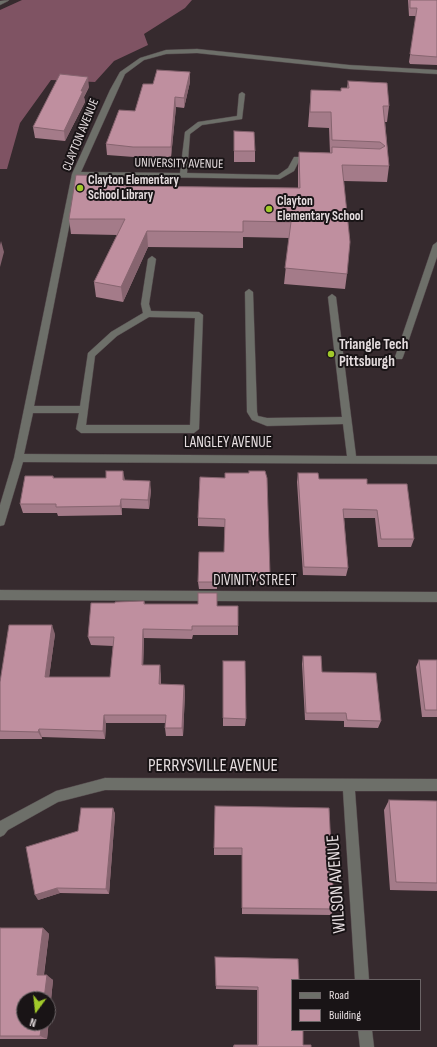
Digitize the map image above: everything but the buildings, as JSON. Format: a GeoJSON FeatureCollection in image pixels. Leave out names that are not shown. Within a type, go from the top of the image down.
{"type":"FeatureCollection","features":[{"type":"Feature","properties":{"kind":"street"},"geometry":{"type":"LineString","coordinates":[[0,3],[6,0]]}},
{"type":"Feature","properties":{"kind":"street","name":"CLAYTON AVENUE"},"geometry":{"type":"LineString","coordinates":[[0,522],[19,458],[76,174],[122,73],[142,59],[166,52],[197,51],[349,67],[437,72]]}},
{"type":"Feature","properties":{"kind":"street"},"geometry":{"type":"LineString","coordinates":[[183,176],[187,133],[200,123],[240,118],[242,94]]}},
{"type":"Feature","properties":{"kind":"street","name":"UNIVERSITY AVENUE"},"geometry":{"type":"LineString","coordinates":[[76,174],[280,177],[291,169],[296,158],[318,159]]}},
{"type":"Feature","properties":{"kind":"street"},"geometry":{"type":"LineString","coordinates":[[399,357],[437,245]]}},
{"type":"Feature","properties":{"kind":"street"},"geometry":{"type":"LineString","coordinates":[[148,314],[145,304],[152,259]]}},
{"type":"Feature","properties":{"kind":"street"},"geometry":{"type":"LineString","coordinates":[[249,292],[252,412],[255,418],[267,422],[347,420]]}},
{"type":"Feature","properties":{"kind":"street"},"geometry":{"type":"LineString","coordinates":[[332,297],[352,459]]}},
{"type":"Feature","properties":{"kind":"street"},"geometry":{"type":"LineString","coordinates":[[148,314],[199,315],[194,429],[81,429],[84,410],[91,355],[114,334],[148,314]]}},
{"type":"Feature","properties":{"kind":"street"},"geometry":{"type":"LineString","coordinates":[[29,409],[84,410]]}},
{"type":"Feature","properties":{"kind":"street","name":"LANGLEY AVENUE"},"geometry":{"type":"LineString","coordinates":[[19,458],[437,460]]}},
{"type":"Feature","properties":{"kind":"street","name":"DIVINITY STREET"},"geometry":{"type":"LineString","coordinates":[[0,595],[437,597]]}},
{"type":"Feature","properties":{"kind":"street","name":"PERRYSVILLE AVENUE"},"geometry":{"type":"LineString","coordinates":[[0,831],[4,826],[56,797],[105,784],[437,785]]}},
{"type":"Feature","properties":{"kind":"street","name":"WILSON AVENUE"},"geometry":{"type":"LineString","coordinates":[[350,785],[362,979]]}},
{"type":"Feature","properties":{"kind":"street"},"geometry":{"type":"LineString","coordinates":[[366,1031],[367,1047]]}},
{"type":"Feature","properties":{"kind":"shaded area"},"geometry":{"type":"Polygon","coordinates":[[[22,0],[192,0],[185,8],[144,34],[148,45],[114,61],[95,82],[51,80],[20,123],[7,169],[0,169],[0,10],[22,0]]]}},
{"type":"Feature","properties":{"kind":"place","name":"Clayton Elementary School Library"},"geometry":{"type":"Point","coordinates":[80,188]}},
{"type":"Feature","properties":{"kind":"place","name":"Clayton Elementary School"},"geometry":{"type":"Point","coordinates":[269,209]}},
{"type":"Feature","properties":{"kind":"place","name":"Triangle Tech Pittsburgh"},"geometry":{"type":"Point","coordinates":[331,354]}}]}
